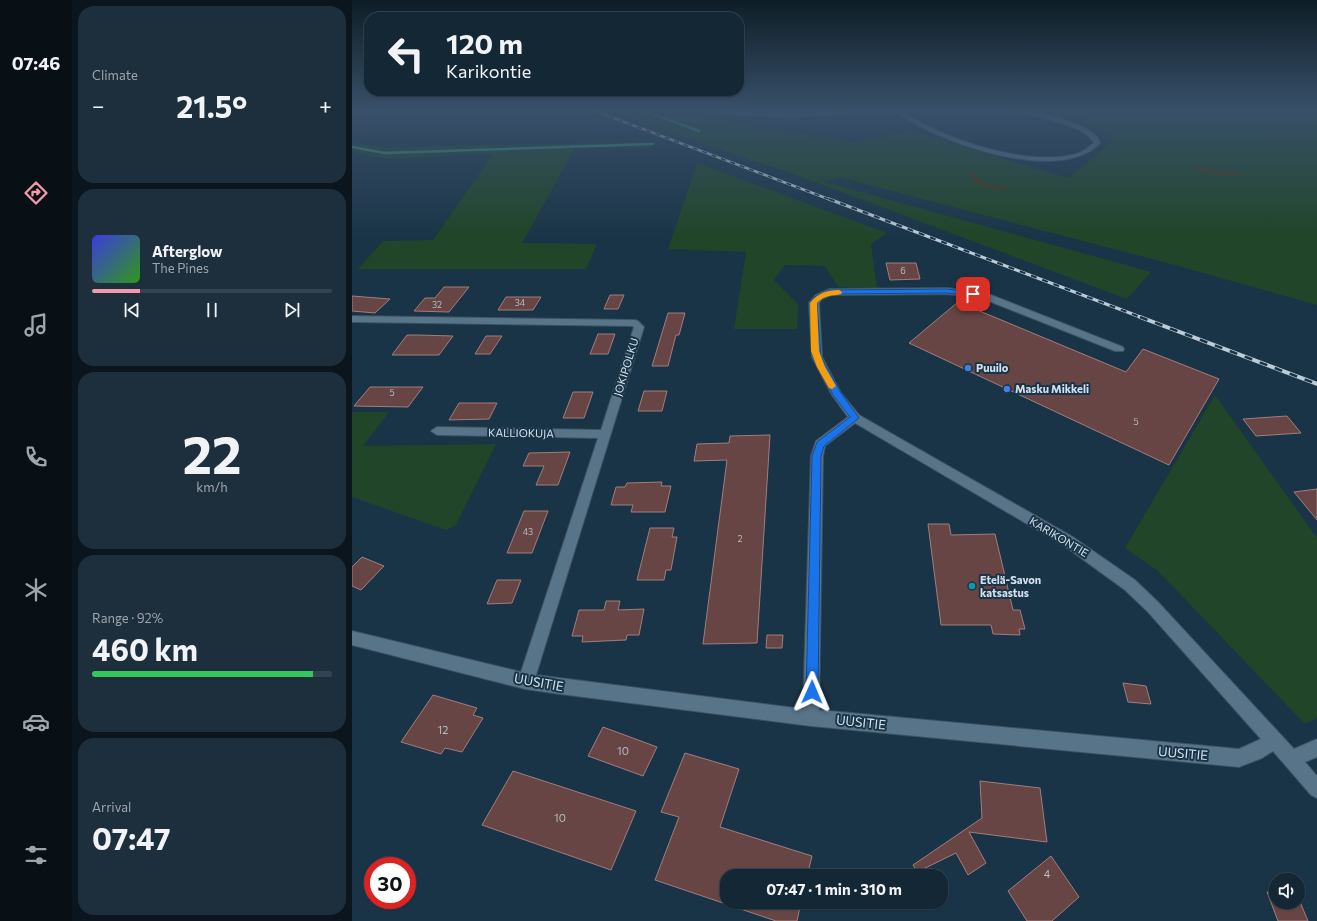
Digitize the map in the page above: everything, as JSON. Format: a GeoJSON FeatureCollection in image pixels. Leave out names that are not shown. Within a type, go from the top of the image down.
{"type":"FeatureCollection","features":[{"type":"Feature","properties":{"kind":"street"},"geometry":{"type":"LineString","coordinates":[[995,152],[1002,154],[1068,158],[1081,155],[1085,152]]}},
{"type":"Feature","properties":{"kind":"street","name":"KARIKONTIE"},"geometry":{"type":"LineString","coordinates":[[1119,349],[983,295],[947,291],[830,292],[819,297],[814,303],[817,357],[837,395],[855,418],[1068,541],[1130,585],[1153,607],[1275,740],[1317,789]]}},
{"type":"Feature","properties":{"kind":"street","name":"JOKIPOLKU"},"geometry":{"type":"LineString","coordinates":[[352,319],[635,323],[639,327],[533,662],[525,681]]}},
{"type":"Feature","properties":{"kind":"street"},"geometry":{"type":"LineString","coordinates":[[811,718],[817,456],[820,444],[855,418]]}},
{"type":"Feature","properties":{"kind":"street","name":"KALLIOKUJA"},"geometry":{"type":"LineString","coordinates":[[438,431],[605,434]]}},
{"type":"Feature","properties":{"kind":"street","name":"UUSITIE"},"geometry":{"type":"LineString","coordinates":[[352,638],[525,681],[811,718],[1239,758],[1256,752],[1275,740]]}},
{"type":"Feature","properties":{"kind":"street"},"geometry":{"type":"LineString","coordinates":[[1292,759],[1317,748]]}},
{"type":"Feature","properties":{"kind":"green space"},"geometry":{"type":"Polygon","coordinates":[[[355,152],[573,152],[522,243],[597,244],[586,269],[358,269],[383,241],[433,240],[493,154],[421,158],[383,158],[366,156],[355,152]]]}},
{"type":"Feature","properties":{"kind":"green space"},"geometry":{"type":"Polygon","coordinates":[[[727,152],[982,152],[1068,178],[1100,152],[1317,152],[1317,305],[1171,264],[839,177],[825,182],[1151,272],[1127,299],[791,173],[727,152]]]}},
{"type":"Feature","properties":{"kind":"green space"},"geometry":{"type":"Polygon","coordinates":[[[697,163],[887,233],[871,244],[877,288],[838,287],[825,266],[785,265],[774,280],[798,304],[797,329],[734,329],[746,252],[668,249],[697,163]]]}},
{"type":"Feature","properties":{"kind":"green space"},"geometry":{"type":"Polygon","coordinates":[[[1215,395],[1317,538],[1317,718],[1305,724],[1158,571],[1125,548],[1215,395]]]}},
{"type":"Feature","properties":{"kind":"green space"},"geometry":{"type":"Polygon","coordinates":[[[352,412],[389,412],[363,446],[496,444],[456,525],[446,530],[352,497],[352,412]]]}},
{"type":"Feature","properties":{"kind":"sand"},"geometry":{"type":"Polygon","coordinates":[[[1195,165],[1209,170],[1248,174],[1236,176],[1210,174],[1202,172],[1192,166],[1195,165]]]}},
{"type":"Feature","properties":{"kind":"sand"},"geometry":{"type":"Polygon","coordinates":[[[969,172],[978,176],[985,185],[1001,186],[1009,190],[1002,191],[984,188],[977,184],[972,177],[966,174],[969,172]]]}},
{"type":"Feature","properties":{"kind":"building"},"geometry":{"type":"Polygon","coordinates":[[[886,263],[916,263],[920,279],[890,280],[886,263]]]}},
{"type":"Feature","properties":{"kind":"building"},"geometry":{"type":"Polygon","coordinates":[[[444,287],[469,287],[449,312],[414,311],[425,298],[435,298],[444,287]]]}},
{"type":"Feature","properties":{"kind":"building"},"geometry":{"type":"Polygon","coordinates":[[[610,295],[624,295],[618,309],[604,309],[610,295]]]}},
{"type":"Feature","properties":{"kind":"building"},"geometry":{"type":"Polygon","coordinates":[[[352,296],[390,299],[375,313],[352,311],[352,296]]]}},
{"type":"Feature","properties":{"kind":"building"},"geometry":{"type":"Polygon","coordinates":[[[506,297],[541,297],[533,310],[498,310],[506,297]]]}},
{"type":"Feature","properties":{"kind":"building"},"geometry":{"type":"Polygon","coordinates":[[[958,302],[1126,372],[1143,349],[1219,379],[1169,465],[909,343],[958,302]]]}},
{"type":"Feature","properties":{"kind":"building"},"geometry":{"type":"Polygon","coordinates":[[[668,313],[685,313],[679,335],[676,335],[668,366],[652,366],[668,313]]]}},
{"type":"Feature","properties":{"kind":"building"},"geometry":{"type":"Polygon","coordinates":[[[598,334],[615,334],[608,354],[590,354],[598,334]]]}},
{"type":"Feature","properties":{"kind":"building"},"geometry":{"type":"Polygon","coordinates":[[[407,335],[453,336],[439,355],[392,355],[407,335]]]}},
{"type":"Feature","properties":{"kind":"building"},"geometry":{"type":"Polygon","coordinates":[[[486,336],[502,336],[490,354],[475,354],[486,336]]]}},
{"type":"Feature","properties":{"kind":"building"},"geometry":{"type":"Polygon","coordinates":[[[370,387],[423,387],[408,407],[354,406],[370,387]]]}},
{"type":"Feature","properties":{"kind":"building"},"geometry":{"type":"Polygon","coordinates":[[[644,391],[667,391],[662,411],[638,411],[644,391]]]}},
{"type":"Feature","properties":{"kind":"building"},"geometry":{"type":"Polygon","coordinates":[[[573,392],[593,392],[584,418],[563,418],[573,392]]]}},
{"type":"Feature","properties":{"kind":"building"},"geometry":{"type":"Polygon","coordinates":[[[459,403],[497,403],[489,419],[449,420],[459,403]]]}},
{"type":"Feature","properties":{"kind":"building"},"geometry":{"type":"Polygon","coordinates":[[[1287,416],[1301,433],[1256,436],[1243,419],[1287,416]]]}},
{"type":"Feature","properties":{"kind":"building"},"geometry":{"type":"Polygon","coordinates":[[[770,435],[757,643],[703,644],[727,460],[694,461],[697,444],[729,443],[730,436],[770,435]]]}},
{"type":"Feature","properties":{"kind":"building"},"geometry":{"type":"Polygon","coordinates":[[[570,452],[558,485],[536,485],[544,466],[523,466],[529,453],[570,452]]]}},
{"type":"Feature","properties":{"kind":"building"},"geometry":{"type":"Polygon","coordinates":[[[662,482],[661,486],[671,486],[665,512],[631,512],[633,505],[611,505],[616,487],[625,487],[627,483],[662,482]]]}},
{"type":"Feature","properties":{"kind":"building"},"geometry":{"type":"Polygon","coordinates":[[[1317,489],[1317,520],[1294,492],[1317,489]]]}},
{"type":"Feature","properties":{"kind":"building"},"geometry":{"type":"Polygon","coordinates":[[[524,511],[548,511],[532,553],[507,553],[524,511]]]}},
{"type":"Feature","properties":{"kind":"building","name":"Etelä-Savon katsastus"},"geometry":{"type":"Polygon","coordinates":[[[928,524],[949,524],[951,535],[995,534],[1013,610],[1020,610],[1025,629],[1019,629],[1020,635],[993,634],[991,625],[941,625],[928,524]]]}},
{"type":"Feature","properties":{"kind":"building"},"geometry":{"type":"Polygon","coordinates":[[[650,528],[674,528],[672,537],[677,537],[671,570],[666,570],[664,580],[637,580],[650,528]]]}},
{"type":"Feature","properties":{"kind":"building"},"geometry":{"type":"Polygon","coordinates":[[[362,557],[384,566],[361,590],[352,586],[352,567],[362,557]]]}},
{"type":"Feature","properties":{"kind":"building"},"geometry":{"type":"Polygon","coordinates":[[[497,580],[521,580],[512,603],[487,604],[497,580]]]}},
{"type":"Feature","properties":{"kind":"building"},"geometry":{"type":"Polygon","coordinates":[[[606,601],[620,601],[618,610],[644,609],[639,635],[627,635],[626,640],[582,642],[583,636],[572,636],[579,610],[604,610],[606,601]]]}},
{"type":"Feature","properties":{"kind":"building"},"geometry":{"type":"Polygon","coordinates":[[[767,635],[783,635],[782,648],[766,648],[767,635]]]}},
{"type":"Feature","properties":{"kind":"building"},"geometry":{"type":"Polygon","coordinates":[[[1123,683],[1146,686],[1151,704],[1128,702],[1123,683]]]}},
{"type":"Feature","properties":{"kind":"building"},"geometry":{"type":"Polygon","coordinates":[[[433,695],[477,708],[473,715],[483,718],[462,752],[445,748],[441,754],[401,742],[433,695]]]}},
{"type":"Feature","properties":{"kind":"building"},"geometry":{"type":"Polygon","coordinates":[[[603,727],[657,747],[643,776],[588,756],[603,727]]]}},
{"type":"Feature","properties":{"kind":"building"},"geometry":{"type":"Polygon","coordinates":[[[685,753],[739,769],[720,827],[812,856],[809,869],[720,869],[720,902],[655,880],[679,817],[661,812],[685,753]]]}},
{"type":"Feature","properties":{"kind":"building"},"geometry":{"type":"Polygon","coordinates":[[[513,771],[636,811],[611,870],[482,825],[513,771]]]}},
{"type":"Feature","properties":{"kind":"building"},"geometry":{"type":"Polygon","coordinates":[[[980,781],[1040,788],[1047,842],[969,832],[986,863],[968,875],[956,853],[923,869],[915,869],[913,865],[982,818],[980,781]]]}},
{"type":"Feature","properties":{"kind":"building"},"geometry":{"type":"Polygon","coordinates":[[[1051,856],[1079,897],[1052,921],[1027,921],[1008,891],[1051,856]]]}},
{"type":"Feature","properties":{"kind":"building"},"geometry":{"type":"Polygon","coordinates":[[[741,909],[800,909],[797,921],[776,921],[741,909]]]}},
{"type":"Feature","properties":{"kind":"building"},"geometry":{"type":"Polygon","coordinates":[[[1273,909],[1303,909],[1308,921],[1278,921],[1273,909]]]}},
{"type":"Feature","properties":{"kind":"waterway"},"geometry":{"type":"LineString","coordinates":[[379,152],[415,152]]}},
{"type":"Feature","properties":{"kind":"railway"},"geometry":{"type":"LineString","coordinates":[[704,152],[831,200]]}},
{"type":"Feature","properties":{"kind":"railway"},"geometry":{"type":"LineString","coordinates":[[829,199],[1143,318]]}},
{"type":"Feature","properties":{"kind":"railway"},"geometry":{"type":"LineString","coordinates":[[1140,317],[1317,384]]}},
{"type":"Feature","properties":{"kind":"slow traffic"},"geometry":{"type":"LineString","coordinates":[[832,386],[821,367],[815,351],[814,303],[819,297],[830,292],[839,292]]}},
{"type":"Feature","properties":{"kind":"place","name":"Puuilo"},"geometry":{"type":"Point","coordinates":[968,368]}},
{"type":"Feature","properties":{"kind":"place","name":"Masku Mikkeli"},"geometry":{"type":"Point","coordinates":[1007,389]}},
{"type":"Feature","properties":{"kind":"place","name":"Etelä-Savon katsastus"},"geometry":{"type":"Point","coordinates":[972,586]}},
{"type":"Feature","properties":{"kind":"route"},"geometry":{"type":"LineString","coordinates":[[812,692],[817,456],[820,444],[828,436],[855,418],[837,395],[817,357],[815,351],[814,303],[819,297],[830,292],[947,291],[973,294]]}}]}
